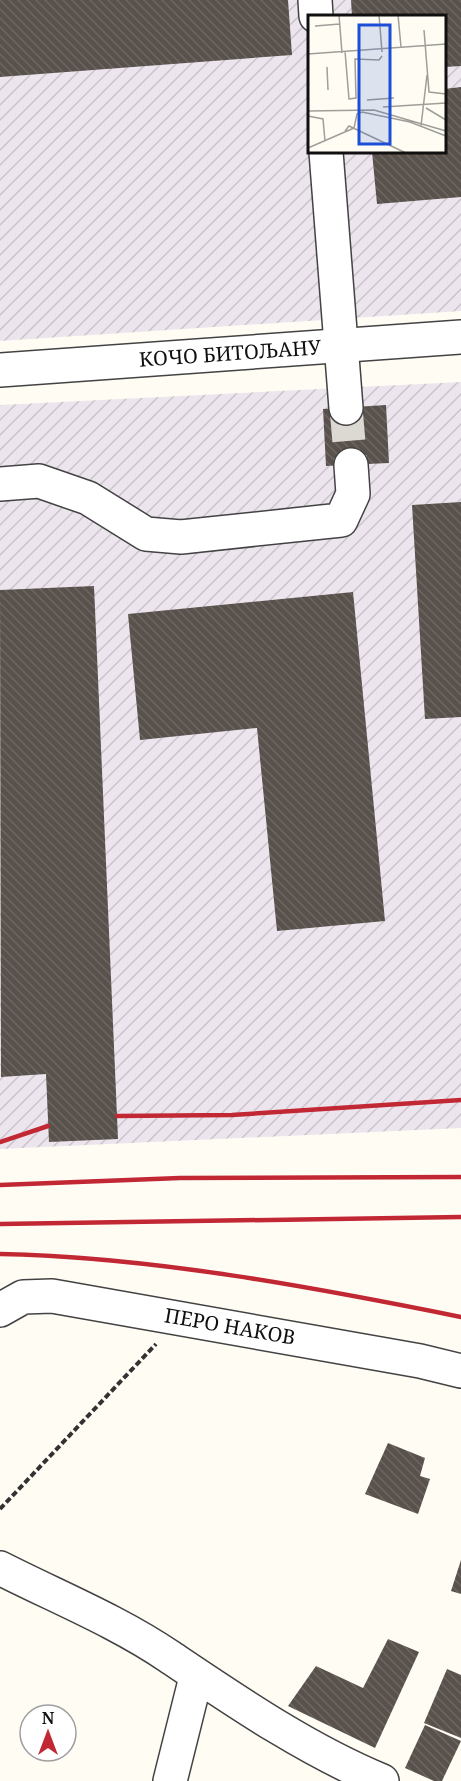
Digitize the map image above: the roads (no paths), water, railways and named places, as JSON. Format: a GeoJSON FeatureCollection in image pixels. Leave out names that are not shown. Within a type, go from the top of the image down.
{"type":"FeatureCollection","features":[{"type":"Feature","properties":{"kind":"street"},"geometry":{"type":"LineString","coordinates":[[315,0],[316,15]]}},
{"type":"Feature","properties":{"kind":"street"},"geometry":{"type":"LineString","coordinates":[[326,153],[346,408]]}},
{"type":"Feature","properties":{"kind":"street","name":"КОЧО БИТОЉАНУ"},"geometry":{"type":"LineString","coordinates":[[0,370],[461,337]]}},
{"type":"Feature","properties":{"kind":"street"},"geometry":{"type":"LineString","coordinates":[[0,484],[39,482],[88,498],[146,534],[181,537],[341,520],[353,494],[351,465]]}},
{"type":"Feature","properties":{"kind":"street","name":"ПЕРО НАКОВ"},"geometry":{"type":"LineString","coordinates":[[0,1310],[23,1298],[52,1296],[186,1318],[420,1361],[461,1371]]}},
{"type":"Feature","properties":{"kind":"street"},"geometry":{"type":"LineString","coordinates":[[0,1568],[124,1629],[170,1657],[196,1677],[345,1764],[382,1781]]}},
{"type":"Feature","properties":{"kind":"street"},"geometry":{"type":"LineString","coordinates":[[170,1781],[196,1677]]}},
{"type":"Feature","properties":{"kind":"tunnel"},"geometry":{"type":"LineString","coordinates":[[346,408],[351,465]]}},
{"type":"Feature","properties":{"kind":"railway"},"geometry":{"type":"LineString","coordinates":[[117,1116],[232,1115],[461,1100]]}},
{"type":"Feature","properties":{"kind":"railway"},"geometry":{"type":"LineString","coordinates":[[0,1142],[48,1126]]}},
{"type":"Feature","properties":{"kind":"railway"},"geometry":{"type":"LineString","coordinates":[[0,1185],[180,1178],[461,1177]]}},
{"type":"Feature","properties":{"kind":"railway"},"geometry":{"type":"LineString","coordinates":[[0,1224],[461,1217]]}},
{"type":"Feature","properties":{"kind":"railway"},"geometry":{"type":"LineString","coordinates":[[0,1254],[115,1261],[232,1275],[461,1317]]}}]}
